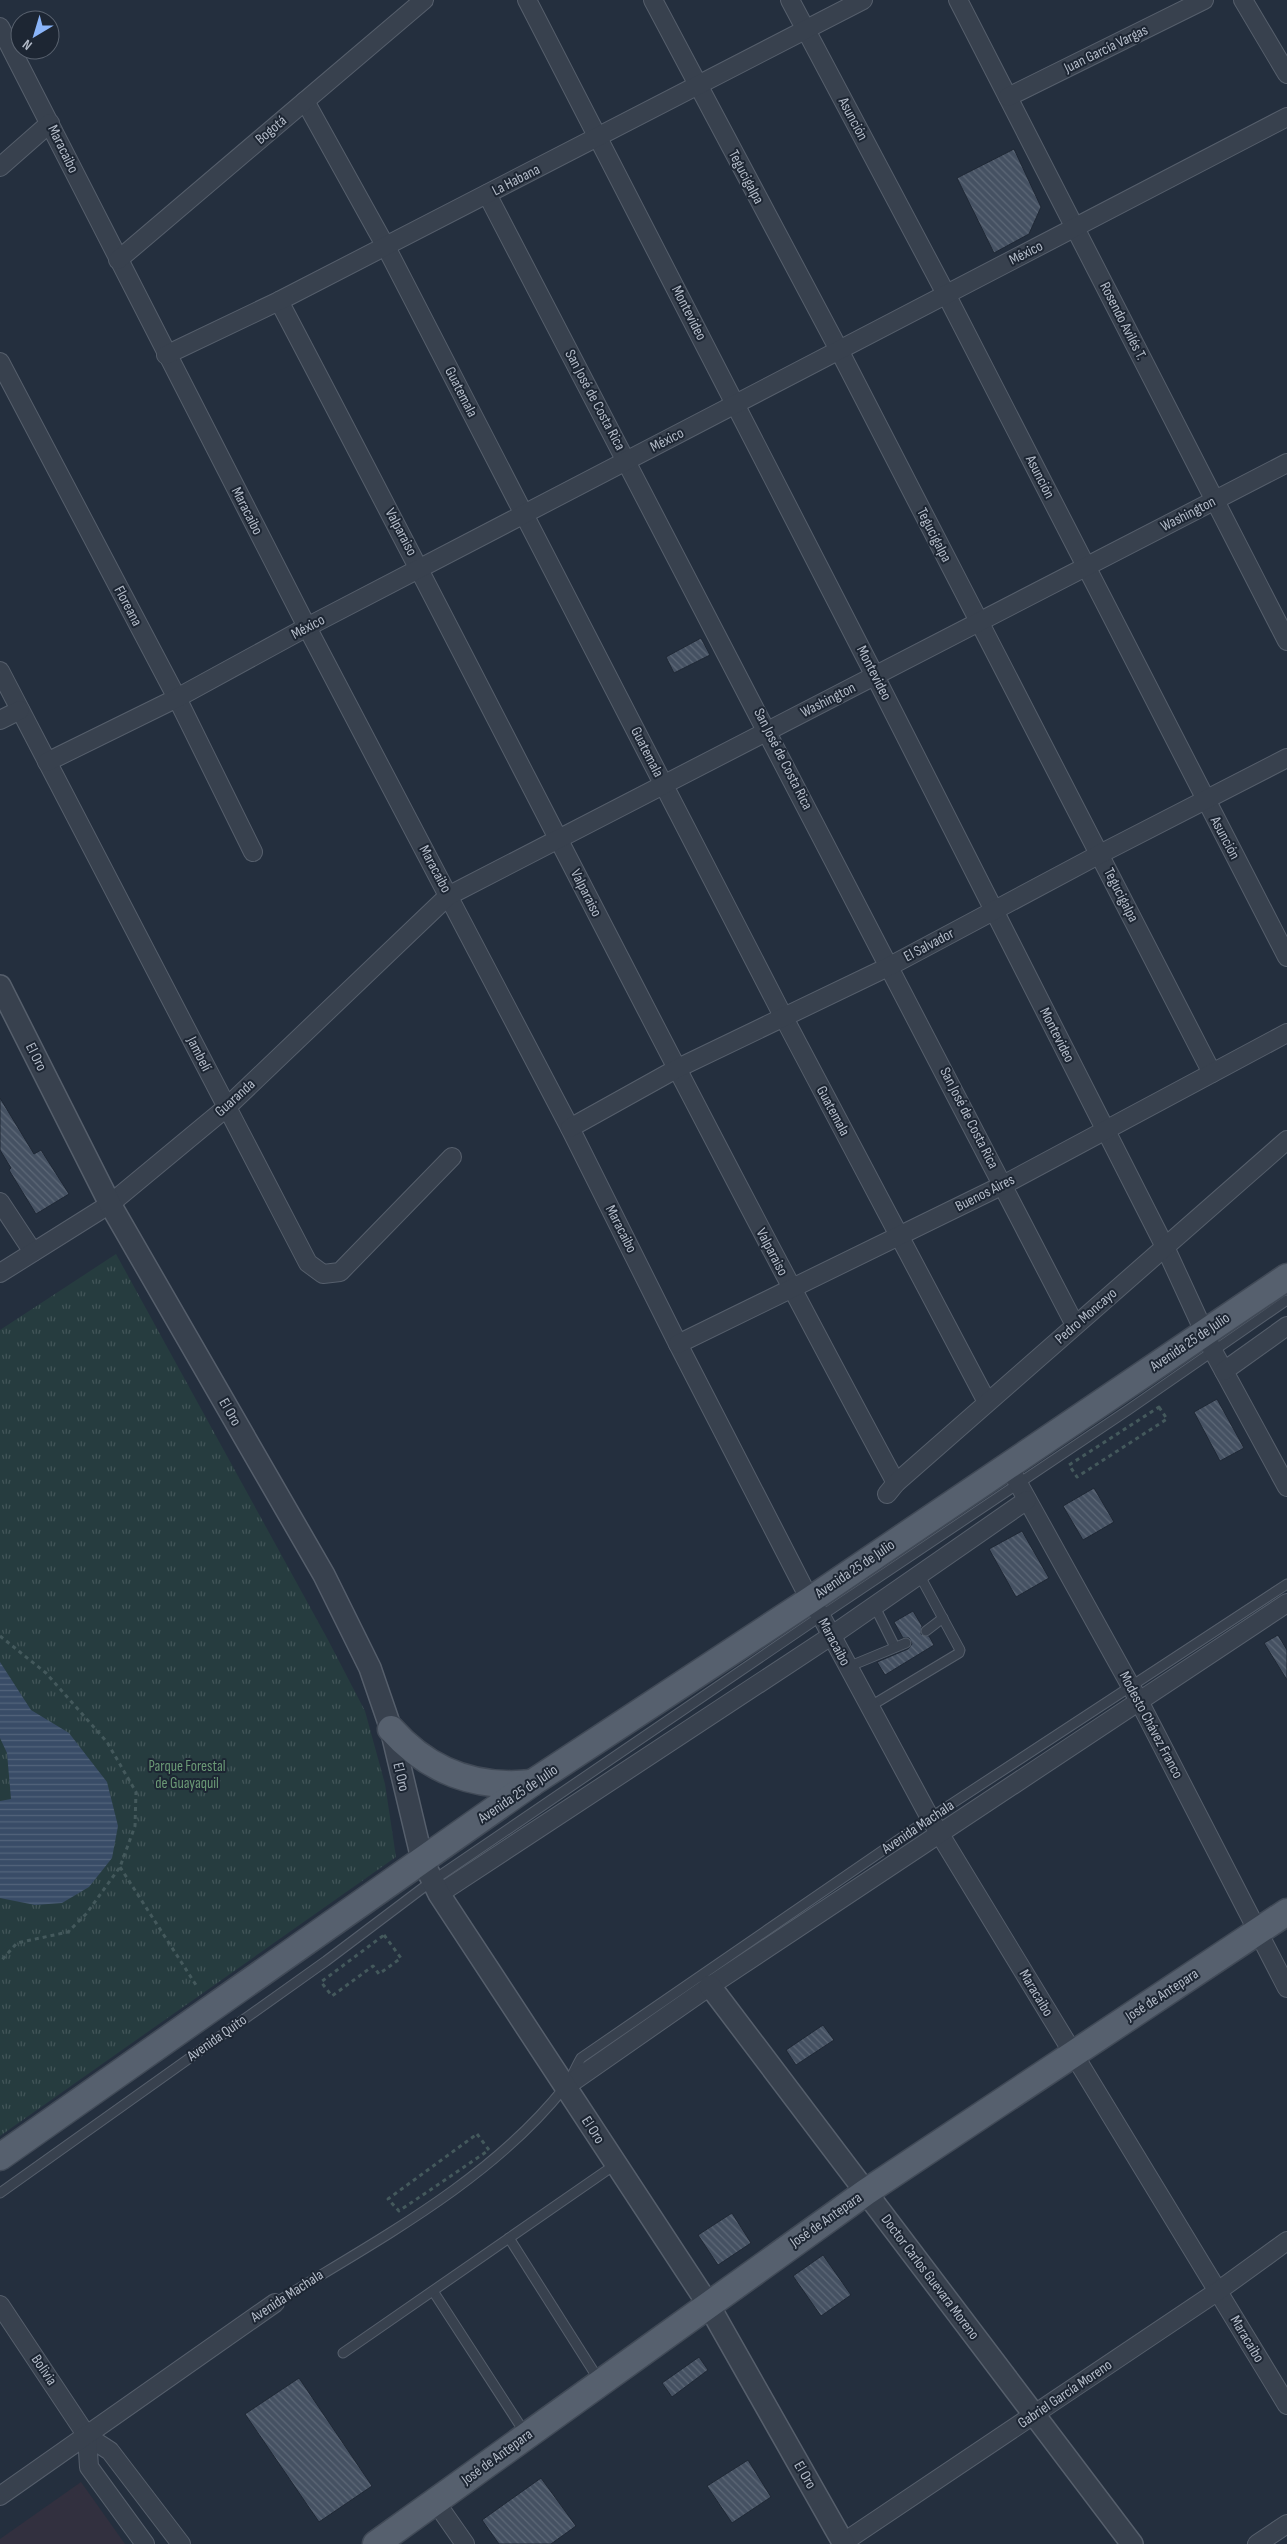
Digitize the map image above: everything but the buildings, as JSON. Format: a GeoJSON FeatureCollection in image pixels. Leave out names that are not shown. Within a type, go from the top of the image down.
{"type":"FeatureCollection","features":[{"type":"Feature","properties":{"kind":"main road","name":"Avenida 25 de Julio"},"geometry":{"type":"LineString","coordinates":[[431,1878],[532,1783],[816,1608],[1209,1342],[1287,1277]]}},
{"type":"Feature","properties":{"kind":"main road"},"geometry":{"type":"LineString","coordinates":[[391,1729],[419,1756],[454,1775],[493,1784],[532,1783]]}},
{"type":"Feature","properties":{"kind":"main road","name":"Avenida Quito"},"geometry":{"type":"LineString","coordinates":[[0,2157],[431,1878]]}},
{"type":"Feature","properties":{"kind":"main road","name":"José de Antepara"},"geometry":{"type":"LineString","coordinates":[[376,2544],[866,2192],[1287,1912]]}},
{"type":"Feature","properties":{"kind":"street","name":"Bogotá"},"geometry":{"type":"LineString","coordinates":[[118,260],[424,0]]}},
{"type":"Feature","properties":{"kind":"street","name":"Montevideo"},"geometry":{"type":"LineString","coordinates":[[527,0],[599,137],[994,910],[1164,1247],[1209,1342],[1287,1487]]}},
{"type":"Feature","properties":{"kind":"street","name":"Tegucigalpa"},"geometry":{"type":"LineString","coordinates":[[653,0],[696,86],[839,350],[1212,1072]]}},
{"type":"Feature","properties":{"kind":"street","name":"Asunción"},"geometry":{"type":"LineString","coordinates":[[790,0],[946,294],[1287,957]]}},
{"type":"Feature","properties":{"kind":"street","name":"La Habana"},"geometry":{"type":"LineString","coordinates":[[166,355],[279,301],[862,0]]}},
{"type":"Feature","properties":{"kind":"street","name":"Rosendo Avilés T."},"geometry":{"type":"LineString","coordinates":[[958,0],[1287,641]]}},
{"type":"Feature","properties":{"kind":"street","name":"Juan García Vargas"},"geometry":{"type":"LineString","coordinates":[[1008,97],[1204,0]]}},
{"type":"Feature","properties":{"kind":"street"},"geometry":{"type":"LineString","coordinates":[[1243,0],[1287,74]]}},
{"type":"Feature","properties":{"kind":"street","name":"Maracaibo"},"geometry":{"type":"LineString","coordinates":[[0,27],[166,355],[570,1128],[678,1344],[831,1636],[935,1825],[1287,2405]]}},
{"type":"Feature","properties":{"kind":"street","name":"Guatemala"},"geometry":{"type":"LineString","coordinates":[[305,101],[386,246],[783,1016],[987,1402]]}},
{"type":"Feature","properties":{"kind":"street","name":"México"},"geometry":{"type":"LineString","coordinates":[[47,762],[177,698],[307,627],[1287,117]]}},
{"type":"Feature","properties":{"kind":"street"},"geometry":{"type":"LineString","coordinates":[[0,166],[50,123]]}},
{"type":"Feature","properties":{"kind":"street","name":"San José de Costa Rica"},"geometry":{"type":"LineString","coordinates":[[487,194],[768,731],[1075,1325]]}},
{"type":"Feature","properties":{"kind":"street","name":"Valparaiso"},"geometry":{"type":"LineString","coordinates":[[279,301],[420,568],[676,1069],[791,1288],[891,1489]]}},
{"type":"Feature","properties":{"kind":"street","name":"Floreana"},"geometry":{"type":"LineString","coordinates":[[0,362],[177,698],[253,852]]}},
{"type":"Feature","properties":{"kind":"street","name":"Washington"},"geometry":{"type":"LineString","coordinates":[[448,896],[1287,463]]}},
{"type":"Feature","properties":{"kind":"street","name":"Jambelí"},"geometry":{"type":"LineString","coordinates":[[0,671],[308,1263],[323,1274],[340,1272],[452,1157]]}},
{"type":"Feature","properties":{"kind":"street"},"geometry":{"type":"LineString","coordinates":[[0,720],[20,710]]}},
{"type":"Feature","properties":{"kind":"street","name":"El Salvador"},"geometry":{"type":"LineString","coordinates":[[570,1128],[676,1069],[890,966],[1100,854],[1287,758]]}},
{"type":"Feature","properties":{"kind":"street","name":"Guaranda"},"geometry":{"type":"LineString","coordinates":[[0,1274],[110,1204],[226,1107],[448,896]]}},
{"type":"Feature","properties":{"kind":"street","name":"El Oro"},"geometry":{"type":"LineString","coordinates":[[0,986],[110,1204],[324,1575],[370,1668],[391,1729],[431,1878],[565,2087],[708,2304],[843,2544]]}},
{"type":"Feature","properties":{"kind":"street","name":"Buenos Aires"},"geometry":{"type":"LineString","coordinates":[[678,1344],[1003,1184],[1287,1033]]}},
{"type":"Feature","properties":{"kind":"street","name":"Pedro Moncayo"},"geometry":{"type":"LineString","coordinates":[[891,1489],[987,1402],[1287,1140]]}},
{"type":"Feature","properties":{"kind":"street"},"geometry":{"type":"LineString","coordinates":[[0,1202],[33,1252]]}},
{"type":"Feature","properties":{"kind":"street"},"geometry":{"type":"LineString","coordinates":[[1224,1371],[1287,1326]]}},
{"type":"Feature","properties":{"kind":"street","name":"Modesto Chávez Franco"},"geometry":{"type":"LineString","coordinates":[[1013,1474],[1131,1685],[1287,1988]]}},
{"type":"Feature","properties":{"kind":"street"},"geometry":{"type":"LineString","coordinates":[[431,1878],[831,1636],[1028,1500]]}},
{"type":"Feature","properties":{"kind":"street","name":"Avenida Machala"},"geometry":{"type":"LineString","coordinates":[[565,2087],[935,1825],[1139,1701],[1287,1603]]}},
{"type":"Feature","properties":{"kind":"street","name":"Doctor Carlos Guevara Moreno"},"geometry":{"type":"LineString","coordinates":[[710,1986],[1132,2544]]}},
{"type":"Feature","properties":{"kind":"street","name":"Gabriel García Moreno"},"geometry":{"type":"LineString","coordinates":[[843,2544],[1218,2291],[1287,2241]]}},
{"type":"Feature","properties":{"kind":"street","name":"Avenida Machala"},"geometry":{"type":"LineString","coordinates":[[0,2496],[275,2303]]}},
{"type":"Feature","properties":{"kind":"street","name":"Bolivia"},"geometry":{"type":"LineString","coordinates":[[0,2305],[87,2436],[110,2452],[181,2544]]}},
{"type":"Feature","properties":{"kind":"street","name":"Bolivia"},"geometry":{"type":"LineString","coordinates":[[87,2436],[89,2467],[145,2544]]}},
{"type":"Feature","properties":{"kind":"street"},"geometry":{"type":"LineString","coordinates":[[435,2501],[465,2544]]}},
{"type":"Feature","properties":{"kind":"street"},"geometry":{"type":"LineString","coordinates":[[1257,2544],[1287,2524]]}},
{"type":"Feature","properties":{"kind":"lane","name":"Avenida 25 de Julio"},"geometry":{"type":"LineString","coordinates":[[1209,1342],[1287,1300]]}},
{"type":"Feature","properties":{"kind":"lane"},"geometry":{"type":"LineString","coordinates":[[870,1707],[959,1653],[960,1650],[920,1576]]}},
{"type":"Feature","properties":{"kind":"lane","name":"Avenida Machala"},"geometry":{"type":"LineString","coordinates":[[275,2303],[396,2228],[454,2188],[512,2144],[565,2087],[580,2058],[935,1825],[1131,1685],[1287,1584]]}},
{"type":"Feature","properties":{"kind":"lane"},"geometry":{"type":"LineString","coordinates":[[875,1606],[896,1647]]}},
{"type":"Feature","properties":{"kind":"lane","name":"Avenida 25 de Julio"},"geometry":{"type":"LineString","coordinates":[[431,1878],[816,1608]]}},
{"type":"Feature","properties":{"kind":"lane"},"geometry":{"type":"LineString","coordinates":[[926,1631],[943,1618]]}},
{"type":"Feature","properties":{"kind":"lane"},"geometry":{"type":"LineString","coordinates":[[848,1667],[906,1643]]}},
{"type":"Feature","properties":{"kind":"lane","name":"Avenida Quito"},"geometry":{"type":"LineString","coordinates":[[0,2193],[326,1961],[431,1878]]}},
{"type":"Feature","properties":{"kind":"lane"},"geometry":{"type":"LineString","coordinates":[[343,2353],[616,2164]]}},
{"type":"Feature","properties":{"kind":"lane"},"geometry":{"type":"LineString","coordinates":[[509,2238],[600,2383]]}},
{"type":"Feature","properties":{"kind":"lane"},"geometry":{"type":"LineString","coordinates":[[432,2291],[527,2436]]}},
{"type":"Feature","properties":{"kind":"path"},"geometry":{"type":"LineString","coordinates":[[1159,1407],[1167,1419],[1077,1478],[1069,1465],[1159,1407]]}},
{"type":"Feature","properties":{"kind":"path"},"geometry":{"type":"LineString","coordinates":[[0,1636],[46,1672],[107,1742],[136,1792],[135,1826],[120,1867],[86,1914],[68,1932],[17,1943],[0,1962]]}},
{"type":"Feature","properties":{"kind":"path"},"geometry":{"type":"LineString","coordinates":[[120,1867],[196,1985]]}},
{"type":"Feature","properties":{"kind":"path"},"geometry":{"type":"LineString","coordinates":[[384,1935],[401,1958],[379,1974],[373,1966],[332,1996],[321,1982],[384,1935]]}},
{"type":"Feature","properties":{"kind":"path"},"geometry":{"type":"LineString","coordinates":[[477,2134],[489,2150],[399,2212],[388,2199],[477,2134]]}},
{"type":"Feature","properties":{"kind":"shaded area"},"geometry":{"type":"Polygon","coordinates":[[[81,2482],[125,2544],[0,2544],[0,2539],[81,2482]]]}},
{"type":"Feature","properties":{"kind":"green space","name":"Parque Forestal de Guayaquil"},"geometry":{"type":"Polygon","coordinates":[[[116,1254],[327,1638],[365,1711],[385,1784],[396,1857],[0,2136],[0,1330],[116,1254]]]}},
{"type":"Feature","properties":{"kind":"water"},"geometry":{"type":"Polygon","coordinates":[[[0,1662],[31,1710],[69,1733],[107,1782],[118,1826],[112,1858],[89,1887],[62,1903],[35,1905],[0,1898],[0,1801],[11,1799],[7,1753],[0,1738],[0,1662]]]}}]}
